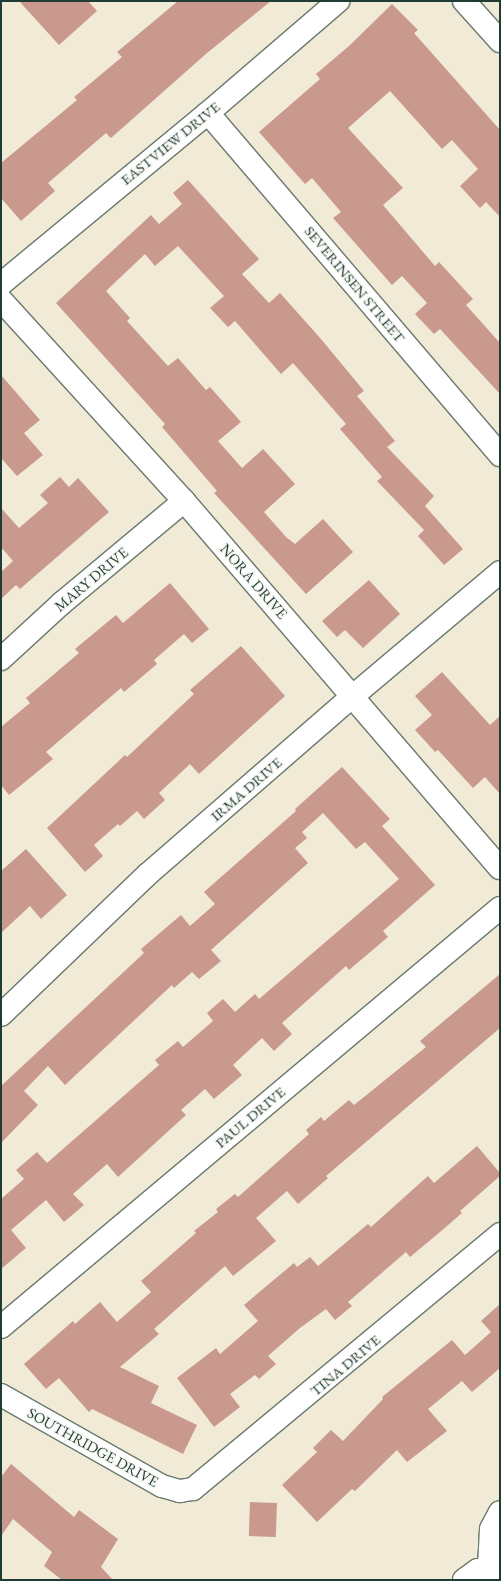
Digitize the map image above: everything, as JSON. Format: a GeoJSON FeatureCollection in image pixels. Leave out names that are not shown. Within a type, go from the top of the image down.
{"type":"FeatureCollection","features":[{"type":"Feature","properties":{"kind":"street","name":"EASTVIEW DRIVE"},"geometry":{"type":"LineString","coordinates":[[1,284],[208,113],[338,1]]}},
{"type":"Feature","properties":{"kind":"street"},"geometry":{"type":"LineString","coordinates":[[464,1],[500,41]]}},
{"type":"Feature","properties":{"kind":"street","name":"SEVERINSEN STREET"},"geometry":{"type":"LineString","coordinates":[[208,113],[500,455]]}},
{"type":"Feature","properties":{"kind":"street","name":"NORA DRIVE"},"geometry":{"type":"LineString","coordinates":[[1,300],[184,501],[500,868]]}},
{"type":"Feature","properties":{"kind":"street","name":"MARY DRIVE"},"geometry":{"type":"LineString","coordinates":[[1,659],[62,603],[184,501]]}},
{"type":"Feature","properties":{"kind":"street","name":"IRMA DRIVE"},"geometry":{"type":"LineString","coordinates":[[1,1015],[148,874],[353,696],[500,572]]}},
{"type":"Feature","properties":{"kind":"street","name":"PAUL DRIVE"},"geometry":{"type":"LineString","coordinates":[[1,1327],[500,908]]}},
{"type":"Feature","properties":{"kind":"street","name":"TINA DRIVE"},"geometry":{"type":"LineString","coordinates":[[187,1491],[202,1485],[500,1234]]}},
{"type":"Feature","properties":{"kind":"street","name":"SOUTHRIDGE DRIVE"},"geometry":{"type":"LineString","coordinates":[[1,1395],[146,1478],[162,1486],[187,1491]]}},
{"type":"Feature","properties":{"kind":"street"},"geometry":{"type":"LineString","coordinates":[[464,1580],[478,1570],[495,1568],[491,1529],[500,1512]]}},
{"type":"Feature","properties":{"kind":"building"},"geometry":{"type":"Polygon","coordinates":[[[19,1],[88,1],[97,11],[59,45],[19,1]]]}},
{"type":"Feature","properties":{"kind":"building"},"geometry":{"type":"Polygon","coordinates":[[[178,1],[271,1],[207,53],[111,138],[106,133],[48,183],[55,191],[21,221],[1,198],[1,163],[77,100],[74,97],[122,57],[117,52],[178,1]]]}},
{"type":"Feature","properties":{"kind":"building"},"geometry":{"type":"Polygon","coordinates":[[[392,4],[418,30],[414,33],[500,130],[500,217],[486,202],[480,208],[460,186],[478,169],[452,140],[442,149],[390,91],[348,128],[403,188],[383,205],[435,266],[439,262],[473,299],[466,305],[500,343],[500,394],[440,329],[434,334],[415,314],[427,303],[402,276],[392,285],[333,218],[341,212],[312,178],[305,184],[259,132],[320,79],[316,74],[349,46],[392,4]]]}},
{"type":"Feature","properties":{"kind":"building"},"geometry":{"type":"Polygon","coordinates":[[[188,180],[259,259],[242,274],[269,303],[280,293],[321,339],[364,391],[357,396],[395,441],[387,447],[434,496],[425,506],[463,549],[444,565],[418,536],[424,530],[377,481],[382,477],[340,429],[346,424],[293,363],[281,374],[235,321],[228,327],[210,308],[224,296],[178,246],[155,266],[145,254],[106,291],[130,318],[127,321],[168,366],[178,358],[206,390],[210,387],[241,422],[218,441],[242,468],[263,449],[295,484],[264,512],[286,537],[295,544],[323,519],[353,552],[306,594],[214,493],[217,491],[162,427],[165,424],[56,303],[151,215],[159,224],[182,204],[173,193],[188,180]]]}},
{"type":"Feature","properties":{"kind":"building"},"geometry":{"type":"Polygon","coordinates":[[[1,375],[40,420],[24,433],[43,455],[17,476],[1,458],[1,375]]]}},
{"type":"Feature","properties":{"kind":"building"},"geometry":{"type":"Polygon","coordinates":[[[60,477],[69,487],[78,478],[109,512],[20,589],[16,585],[1,599],[1,572],[13,561],[1,547],[1,508],[19,528],[48,503],[40,495],[60,477]]]}},
{"type":"Feature","properties":{"kind":"building"},"geometry":{"type":"Polygon","coordinates":[[[369,580],[400,614],[363,648],[345,630],[337,637],[322,621],[369,580]]]}},
{"type":"Feature","properties":{"kind":"building"},"geometry":{"type":"Polygon","coordinates":[[[170,583],[209,629],[192,643],[184,634],[154,660],[157,664],[124,692],[121,688],[46,752],[53,759],[9,795],[1,785],[1,727],[30,703],[26,698],[79,653],[75,649],[116,615],[123,623],[170,583]]]}},
{"type":"Feature","properties":{"kind":"building"},"geometry":{"type":"Polygon","coordinates":[[[241,646],[285,696],[199,774],[190,764],[159,793],[165,800],[144,819],[137,811],[120,826],[118,824],[94,845],[103,856],[85,872],[47,828],[125,755],[127,757],[194,694],[190,690],[241,646]]]}},
{"type":"Feature","properties":{"kind":"building"},"geometry":{"type":"Polygon","coordinates":[[[442,672],[490,725],[500,716],[500,794],[485,777],[473,788],[438,750],[435,752],[415,730],[432,715],[415,696],[442,672]]]}},
{"type":"Feature","properties":{"kind":"building"},"geometry":{"type":"Polygon","coordinates":[[[342,767],[390,819],[382,826],[435,885],[383,931],[388,937],[349,970],[346,966],[282,1023],[292,1034],[274,1051],[262,1038],[233,1065],[242,1075],[214,1099],[205,1089],[181,1110],[186,1115],[118,1177],[107,1164],[73,1194],[84,1205],[64,1222],[46,1200],[11,1230],[26,1248],[1,1269],[1,1199],[24,1179],[16,1170],[37,1152],[47,1163],[159,1065],[155,1060],[178,1041],[183,1047],[213,1021],[207,1013],[223,999],[235,1012],[255,994],[259,999],[399,879],[365,842],[356,849],[323,813],[302,832],[307,838],[295,848],[308,863],[211,950],[221,961],[199,979],[192,972],[174,988],[172,985],[65,1085],[48,1066],[24,1091],[38,1105],[1,1143],[1,1086],[144,953],[141,949],[181,915],[190,926],[215,904],[204,892],[296,811],[295,809],[342,767]]]}},
{"type":"Feature","properties":{"kind":"building"},"geometry":{"type":"Polygon","coordinates":[[[26,849],[67,895],[41,919],[30,906],[1,933],[1,871],[26,849]]]}},
{"type":"Feature","properties":{"kind":"building"},"geometry":{"type":"Polygon","coordinates":[[[500,974],[500,1028],[326,1176],[328,1178],[298,1204],[287,1191],[256,1218],[276,1241],[233,1276],[225,1266],[154,1329],[159,1334],[120,1367],[159,1386],[151,1403],[197,1425],[183,1454],[92,1409],[89,1412],[59,1378],[46,1389],[24,1364],[73,1321],[75,1324],[100,1302],[117,1322],[151,1292],[141,1281],[196,1233],[194,1231],[218,1212],[216,1209],[235,1194],[238,1197],[309,1134],[306,1130],[321,1117],[324,1121],[349,1100],[354,1105],[426,1047],[420,1041],[500,974]]]}},
{"type":"Feature","properties":{"kind":"building"},"geometry":{"type":"Polygon","coordinates":[[[477,1146],[500,1173],[500,1176],[460,1211],[462,1213],[410,1257],[406,1252],[348,1302],[352,1306],[335,1320],[326,1309],[300,1328],[268,1356],[276,1364],[259,1379],[255,1375],[230,1394],[240,1407],[214,1427],[177,1378],[216,1348],[220,1354],[258,1321],[244,1305],[294,1263],[297,1267],[310,1257],[318,1266],[368,1224],[371,1227],[428,1176],[434,1183],[477,1146]]]}},
{"type":"Feature","properties":{"kind":"building"},"geometry":{"type":"Polygon","coordinates":[[[500,1304],[500,1368],[472,1392],[462,1381],[428,1409],[447,1431],[407,1462],[397,1450],[355,1491],[352,1489],[317,1522],[282,1485],[317,1452],[313,1448],[331,1430],[343,1441],[383,1399],[382,1397],[452,1340],[465,1355],[491,1332],[481,1321],[500,1304]]]}},
{"type":"Feature","properties":{"kind":"building"},"geometry":{"type":"Polygon","coordinates":[[[11,1464],[74,1517],[79,1510],[118,1539],[101,1567],[113,1580],[62,1580],[44,1566],[52,1552],[13,1519],[1,1536],[1,1477],[11,1464]]]}},
{"type":"Feature","properties":{"kind":"building"},"geometry":{"type":"Polygon","coordinates":[[[250,1502],[277,1503],[276,1537],[249,1536],[250,1502]]]}}]}
